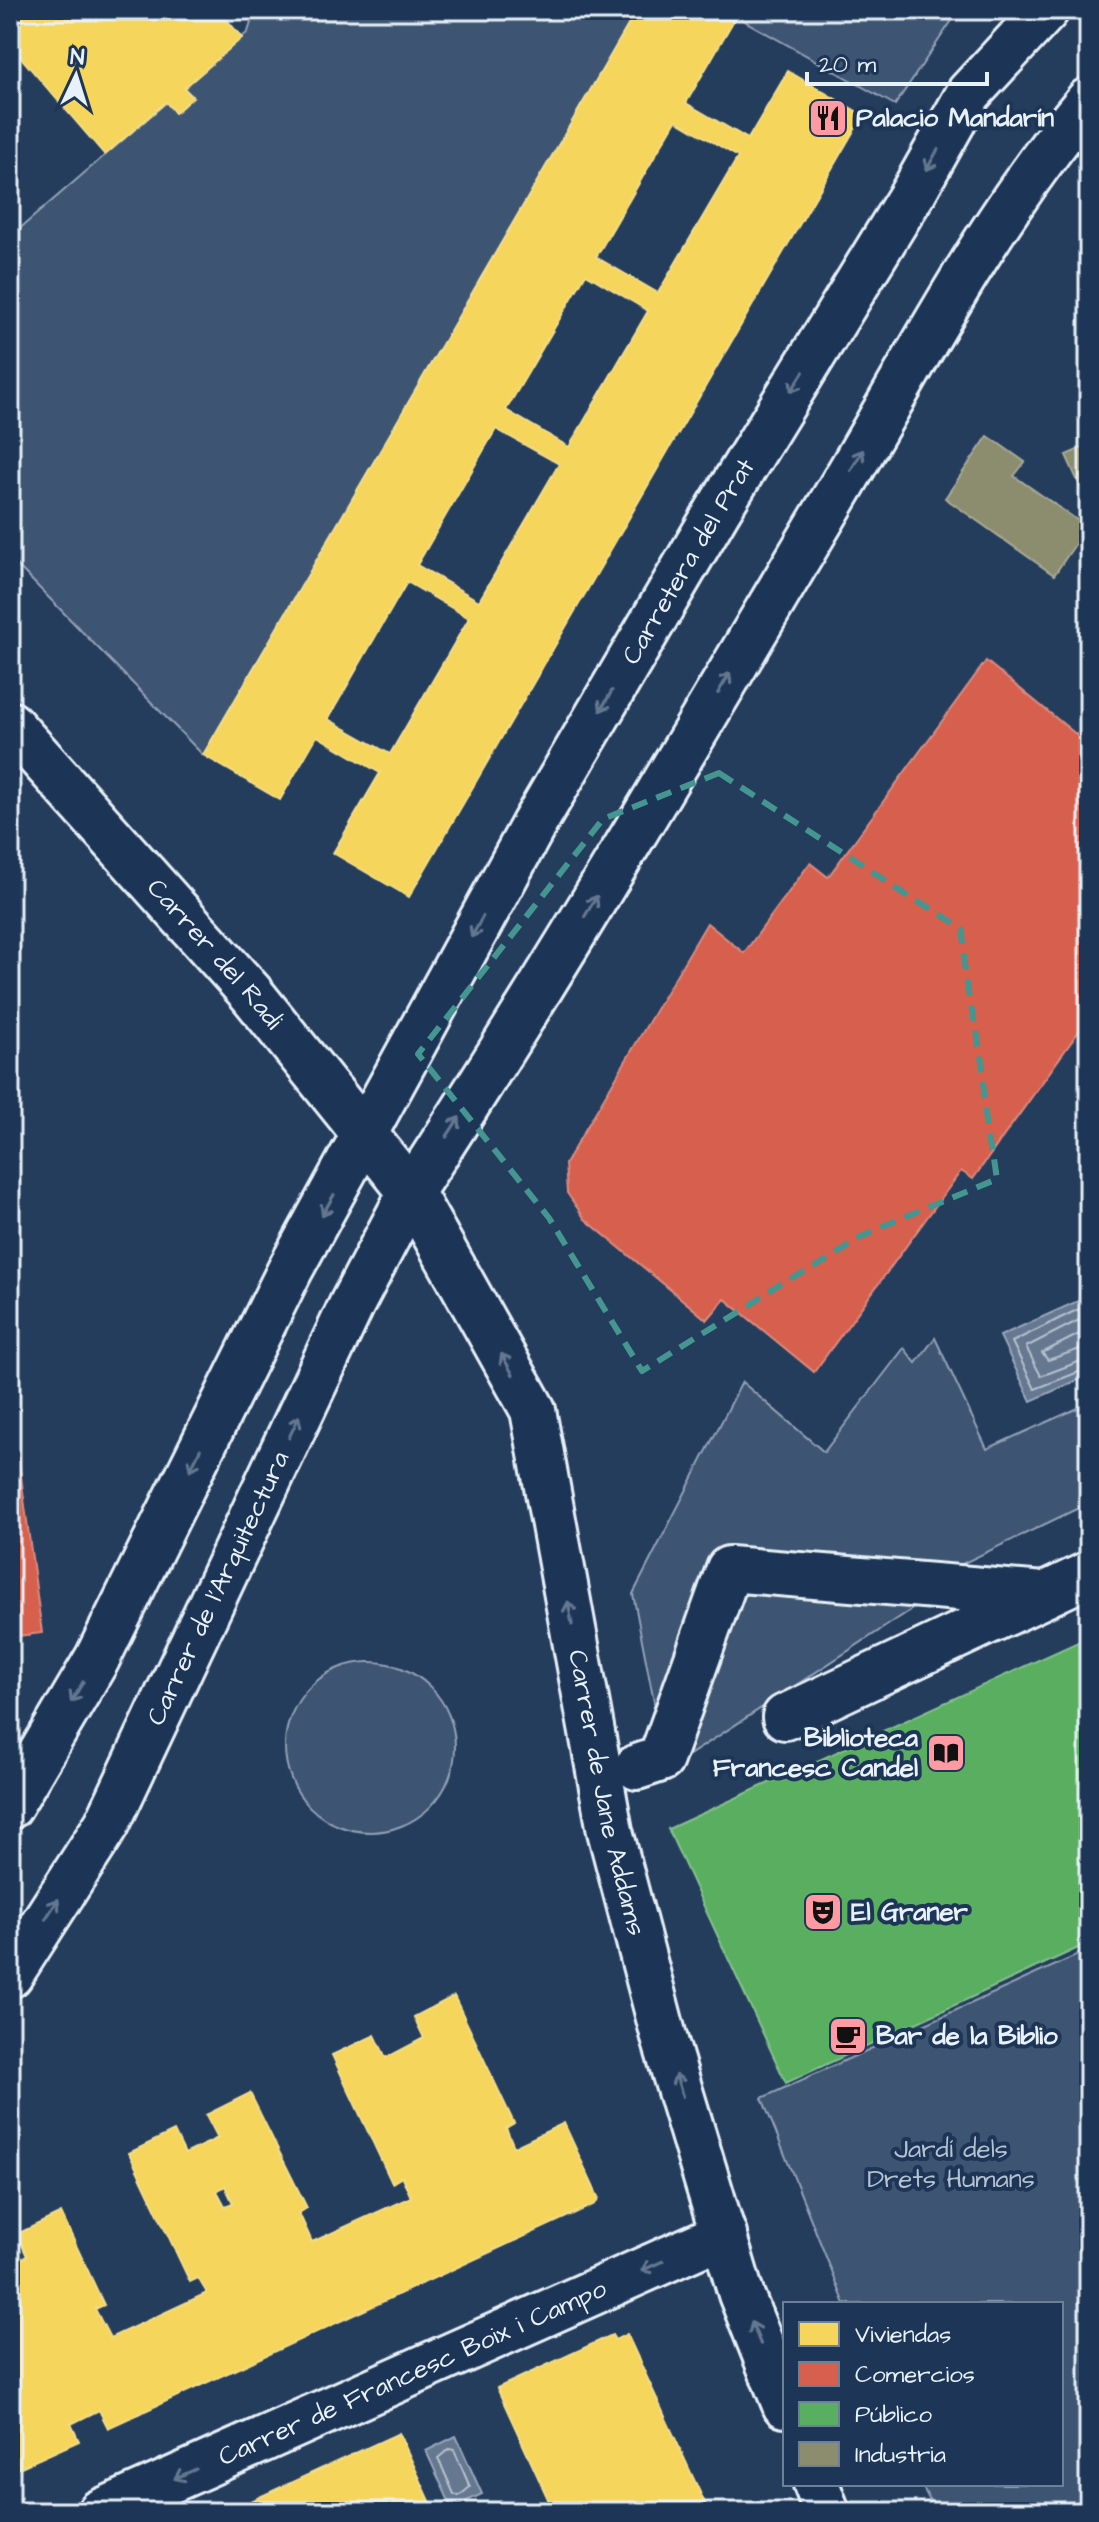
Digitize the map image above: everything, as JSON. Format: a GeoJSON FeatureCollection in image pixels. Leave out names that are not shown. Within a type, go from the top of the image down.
{"type":"FeatureCollection","features":[{"type":"Feature","properties":{"kind":"street","name":"Carretera del Prat"},"geometry":{"type":"LineString","coordinates":[[366,1137],[534,824],[718,510],[914,191],[969,93],[1046,10]]}},
{"type":"Feature","properties":{"kind":"street"},"geometry":{"type":"LineString","coordinates":[[411,1192],[529,1011],[975,263],[1046,150],[1089,100]]}},
{"type":"Feature","properties":{"kind":"street","name":"Carrer del Radi"},"geometry":{"type":"LineString","coordinates":[[10,724],[251,993],[411,1192]]}},
{"type":"Feature","properties":{"kind":"street"},"geometry":{"type":"LineString","coordinates":[[10,1806],[97,1659],[290,1270],[366,1137]]}},
{"type":"Feature","properties":{"kind":"street","name":"Carrer de l'Arquitectura"},"geometry":{"type":"LineString","coordinates":[[10,1975],[107,1824],[352,1304],[411,1192]]}},
{"type":"Feature","properties":{"kind":"street","name":"Carrer de Jane Addams"},"geometry":{"type":"LineString","coordinates":[[411,1192],[533,1410],[610,1831],[665,2041],[741,2294],[783,2400]]}},
{"type":"Feature","properties":{"kind":"street"},"geometry":{"type":"LineString","coordinates":[[637,1767],[661,1759],[729,1569],[1044,1595]]}},
{"type":"Feature","properties":{"kind":"street"},"geometry":{"type":"LineString","coordinates":[[785,1717],[1089,1574]]}},
{"type":"Feature","properties":{"kind":"street","name":"Carrer de Francesc Boix i Campo"},"geometry":{"type":"LineString","coordinates":[[100,2512],[724,2234]]}},
{"type":"Feature","properties":{"kind":"street"},"geometry":{"type":"LineString","coordinates":[[817,2486],[827,2512]]}},
{"type":"Feature","properties":{"kind":"highlighted area"},"geometry":{"type":"Polygon","coordinates":[[[719,773],[960,929],[997,1179],[858,1237],[642,1371],[549,1218],[418,1054],[603,819],[719,773]]]}},
{"type":"Feature","properties":{"kind":"green space"},"geometry":{"type":"Polygon","coordinates":[[[255,10],[637,10],[203,755],[10,558],[10,237],[248,32],[255,10]]]}},
{"type":"Feature","properties":{"kind":"green space"},"geometry":{"type":"Polygon","coordinates":[[[725,10],[959,10],[895,105],[725,10]]]}},
{"type":"Feature","properties":{"kind":"green space"},"geometry":{"type":"Polygon","coordinates":[[[935,1338],[987,1449],[1089,1403],[1089,1503],[941,1574],[728,1559],[660,1733],[633,1594],[742,1382],[824,1452],[904,1348],[916,1363],[935,1338]]]}},
{"type":"Feature","properties":{"kind":"green space"},"geometry":{"type":"Polygon","coordinates":[[[738,1580],[929,1598],[668,1769],[738,1580]]]}},
{"type":"Feature","properties":{"kind":"green space"},"geometry":{"type":"Polygon","coordinates":[[[370,1662],[402,1669],[430,1687],[448,1715],[455,1747],[448,1779],[430,1807],[402,1825],[370,1832],[338,1825],[310,1807],[292,1779],[285,1747],[292,1715],[310,1687],[338,1669],[370,1662]]]}},
{"type":"Feature","properties":{"kind":"green space","name":"Jardí dels Drets Humans"},"geometry":{"type":"Polygon","coordinates":[[[1089,1950],[1089,2512],[936,2512],[922,2486],[1063,2486],[1063,2302],[844,2302],[762,2098],[1089,1950]]]}},
{"type":"Feature","properties":{"kind":"water"},"geometry":{"type":"Polygon","coordinates":[[[1089,1296],[1089,1375],[1031,1401],[1000,1336],[1089,1296]]]}},
{"type":"Feature","properties":{"kind":"water"},"geometry":{"type":"Polygon","coordinates":[[[456,2436],[482,2494],[452,2508],[426,2451],[456,2436]]]}},
{"type":"Feature","properties":{"kind":"building: Viviendas"},"geometry":{"type":"Polygon","coordinates":[[[10,10],[219,10],[242,38],[184,88],[193,97],[175,113],[166,102],[105,155],[10,45],[10,10]]]}},
{"type":"Feature","properties":{"kind":"building: Viviendas"},"geometry":{"type":"Polygon","coordinates":[[[637,10],[722,10],[735,18],[686,103],[748,139],[788,71],[863,115],[409,897],[333,853],[380,773],[317,736],[280,800],[203,755],[637,10]],[[676,120],[596,257],[658,293],[738,157],[676,120]],[[586,274],[506,410],[569,447],[648,311],[586,274]],[[496,429],[417,565],[479,601],[559,464],[496,429]],[[407,582],[328,719],[390,754],[469,618],[407,582]]]}},
{"type":"Feature","properties":{"kind":"building: Viviendas"},"geometry":{"type":"Polygon","coordinates":[[[454,1996],[514,2123],[506,2128],[514,2147],[564,2123],[599,2199],[595,2204],[108,2428],[99,2410],[71,2424],[79,2441],[10,2472],[10,2264],[27,2256],[17,2234],[61,2213],[104,2305],[95,2309],[110,2338],[207,2293],[198,2278],[190,2282],[129,2153],[174,2131],[185,2154],[218,2138],[206,2115],[250,2093],[307,2208],[299,2213],[312,2242],[411,2197],[402,2177],[392,2183],[332,2055],[375,2035],[386,2058],[424,2038],[414,2017],[454,1996]],[[225,2186],[217,2191],[225,2206],[233,2203],[225,2186]]]}},
{"type":"Feature","properties":{"kind":"building: Viviendas"},"geometry":{"type":"Polygon","coordinates":[[[627,2334],[709,2512],[554,2512],[497,2388],[612,2335],[615,2340],[627,2334]]]}},
{"type":"Feature","properties":{"kind":"building: Viviendas"},"geometry":{"type":"Polygon","coordinates":[[[399,2433],[435,2512],[242,2512],[240,2506],[399,2433]]]}},
{"type":"Feature","properties":{"kind":"building: Comercios"},"geometry":{"type":"Polygon","coordinates":[[[986,661],[1089,745],[1089,1017],[973,1179],[961,1171],[814,1372],[725,1299],[707,1320],[585,1219],[567,1193],[565,1164],[707,923],[744,953],[810,863],[828,877],[986,661]]]}},
{"type":"Feature","properties":{"kind":"building: Comercios"},"geometry":{"type":"Polygon","coordinates":[[[10,1394],[42,1633],[10,1637],[10,1394]]]}},
{"type":"Feature","properties":{"kind":"building: Público"},"geometry":{"type":"Polygon","coordinates":[[[1089,1637],[1089,1943],[786,2083],[668,1829],[1089,1637]]]}},
{"type":"Feature","properties":{"kind":"building: Industria"},"geometry":{"type":"Polygon","coordinates":[[[988,436],[1025,462],[1014,476],[1087,527],[1054,575],[945,498],[988,436]]]}},
{"type":"Feature","properties":{"kind":"building: Industria"},"geometry":{"type":"Polygon","coordinates":[[[1089,445],[1089,506],[1066,455],[1089,445]]]}},
{"type":"Feature","properties":{"kind":"place","name":"Palacio Mandarín"},"geometry":{"type":"Point","coordinates":[828,118]}},
{"type":"Feature","properties":{"kind":"place","name":"Biblioteca Francesc Candel"},"geometry":{"type":"Point","coordinates":[946,1753]}},
{"type":"Feature","properties":{"kind":"place","name":"El Graner"},"geometry":{"type":"Point","coordinates":[823,1912]}},
{"type":"Feature","properties":{"kind":"place","name":"Bar de la Biblio"},"geometry":{"type":"Point","coordinates":[848,2036]}}]}
